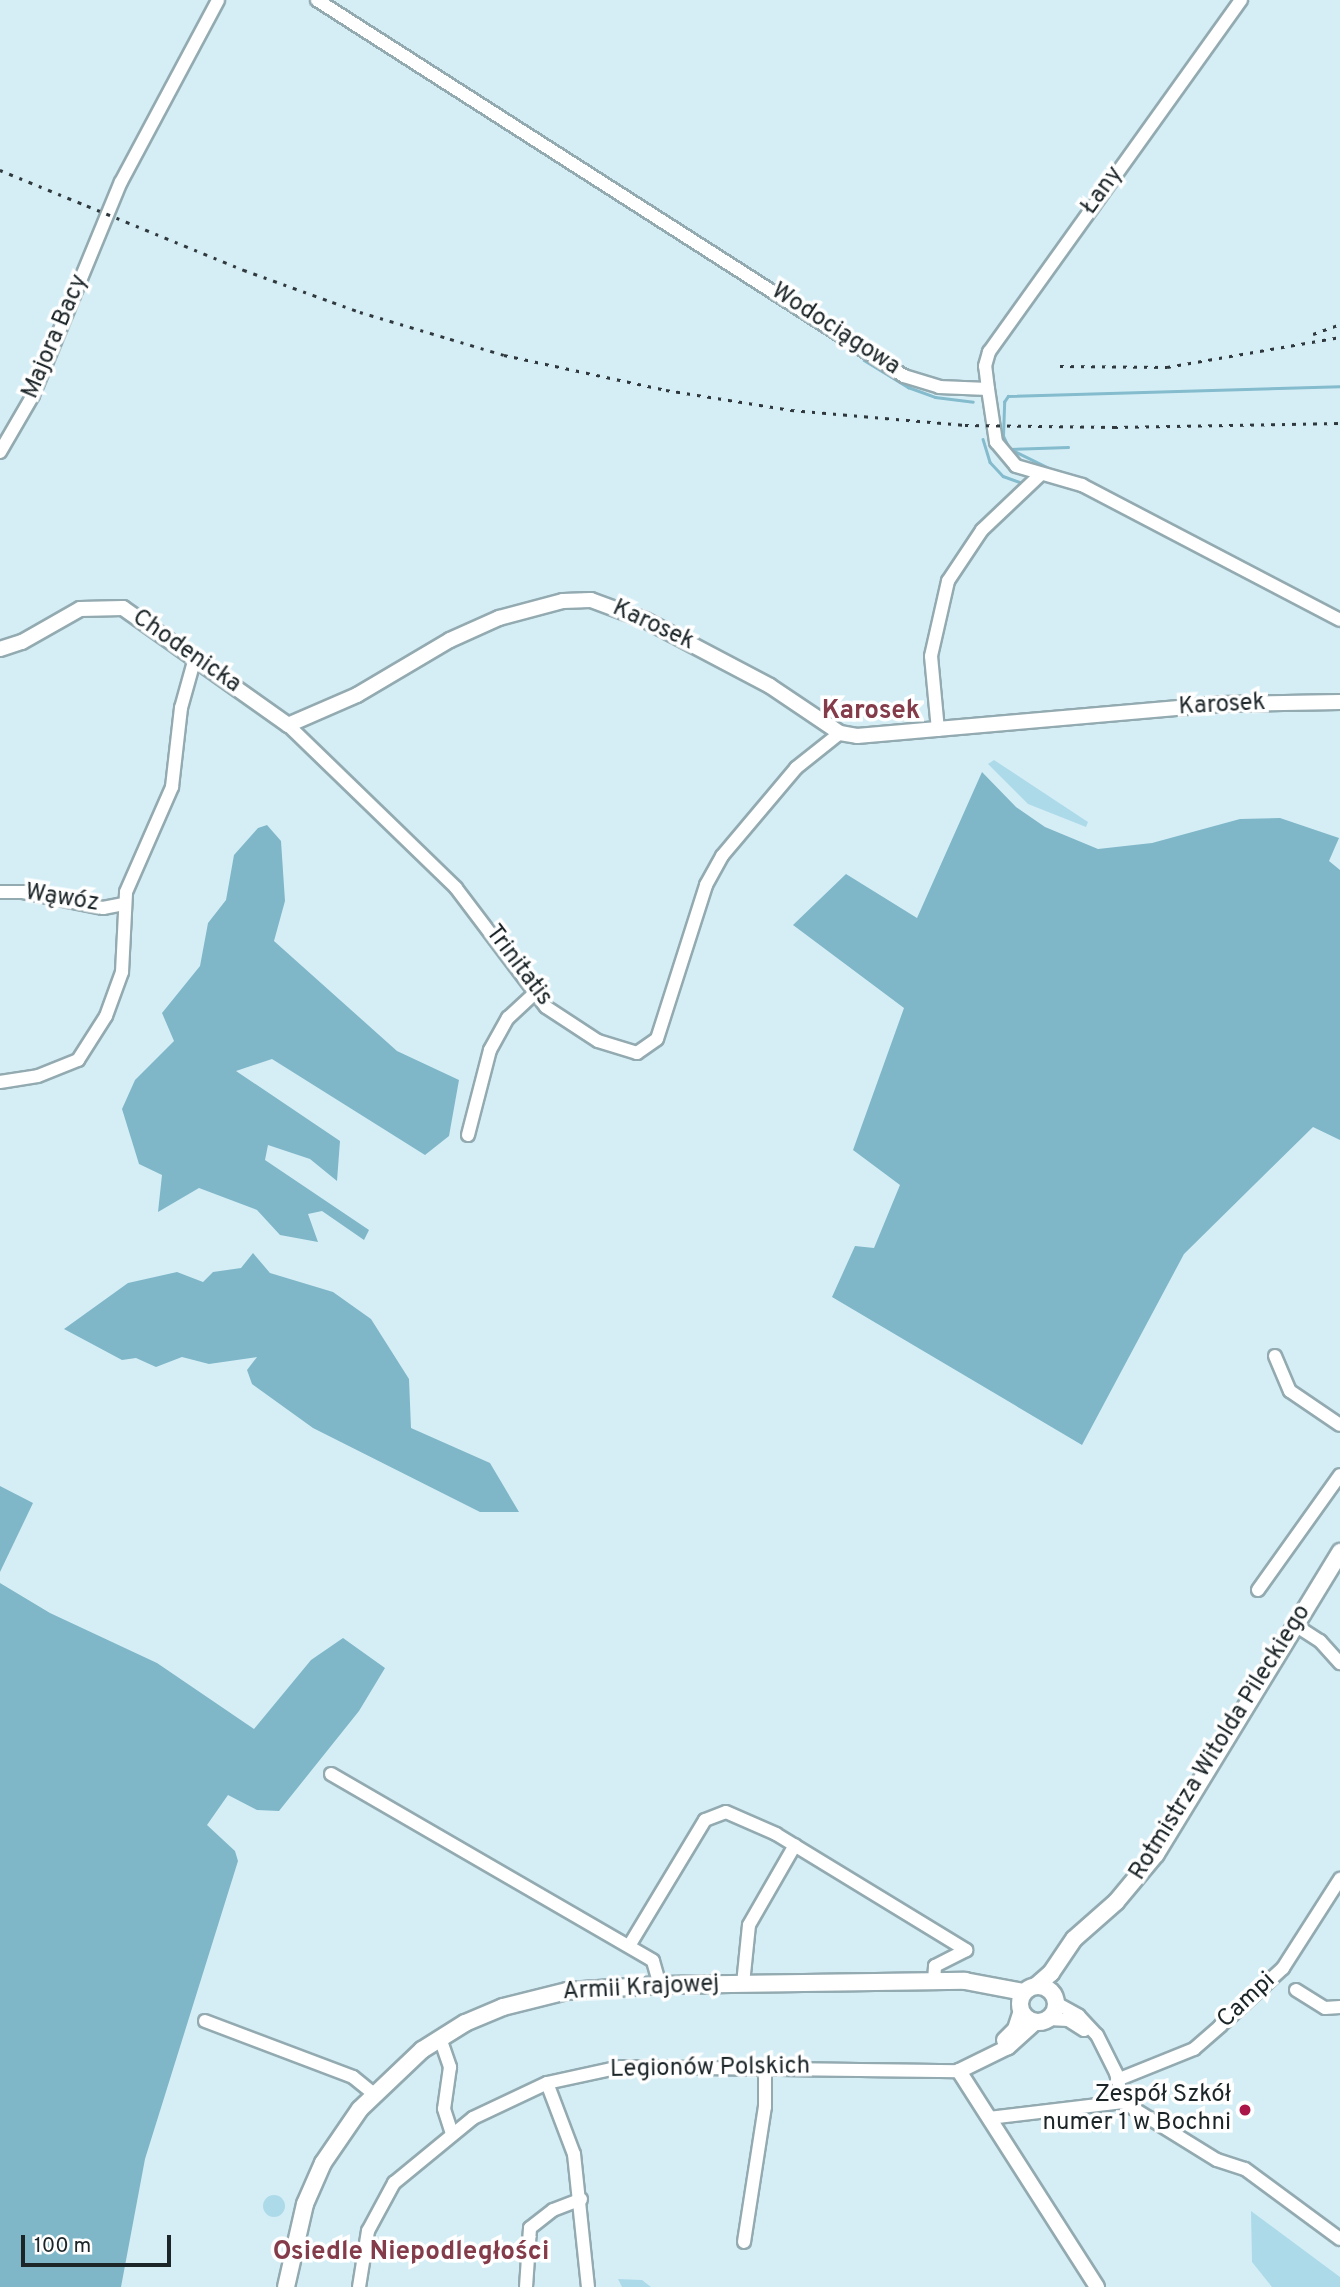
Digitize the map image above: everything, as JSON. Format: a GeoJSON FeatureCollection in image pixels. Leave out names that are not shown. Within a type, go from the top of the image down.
{"type":"FeatureCollection","features":[{"type":"Feature","properties":{"kind":"main road","name":"Rotmistrza Witolda Pileckiego"},"geometry":{"type":"LineString","coordinates":[[1025,1999],[1051,1973],[1074,1939],[1091,1925],[1156,1854],[1340,1552]]}},
{"type":"Feature","properties":{"kind":"main road","name":"Rotmistrza Witolda Pileckiego"},"geometry":{"type":"LineString","coordinates":[[1042,2021],[1056,2000],[1058,1978],[1091,1925]]}},
{"type":"Feature","properties":{"kind":"main road","name":"Armii Krajowej"},"geometry":{"type":"LineString","coordinates":[[286,2287],[298,2229],[314,2182],[341,2133],[373,2093],[440,2038],[465,2023],[542,1996],[660,1985],[939,1981],[986,1983],[1025,1999]]}},
{"type":"Feature","properties":{"kind":"main road"},"geometry":{"type":"LineString","coordinates":[[1042,2021],[1025,1999],[1050,1990],[1056,2000]]}},
{"type":"Feature","properties":{"kind":"street","name":"Majora Bacy"},"geometry":{"type":"LineString","coordinates":[[0,452],[33,395],[113,203],[218,0]]}},
{"type":"Feature","properties":{"kind":"street","name":"Wodociągowa"},"geometry":{"type":"LineString","coordinates":[[317,0],[904,376],[939,387],[988,389]]}},
{"type":"Feature","properties":{"kind":"street","name":"Łany"},"geometry":{"type":"LineString","coordinates":[[988,389],[985,366],[989,352],[1241,0]]}},
{"type":"Feature","properties":{"kind":"street"},"geometry":{"type":"LineString","coordinates":[[988,389],[993,432],[1002,452],[1016,466],[1082,485],[1340,620]]}},
{"type":"Feature","properties":{"kind":"street"},"geometry":{"type":"LineString","coordinates":[[938,730],[931,656],[948,581],[982,530],[1040,475]]}},
{"type":"Feature","properties":{"kind":"street","name":"Karosek"},"geometry":{"type":"LineString","coordinates":[[288,725],[357,695],[450,640],[499,618],[562,601],[591,600],[645,620],[770,686],[840,733],[857,736],[1222,704],[1340,702]]}},
{"type":"Feature","properties":{"kind":"street","name":"Chodenicka"},"geometry":{"type":"LineString","coordinates":[[0,649],[22,642],[79,609],[111,605],[138,615],[288,725]]}},
{"type":"Feature","properties":{"kind":"street"},"geometry":{"type":"LineString","coordinates":[[0,1083],[66,1067],[91,1042],[122,972],[124,904],[172,787],[181,708],[195,658]]}},
{"type":"Feature","properties":{"kind":"street","name":"Trinitatis"},"geometry":{"type":"LineString","coordinates":[[288,725],[456,888],[546,1007],[598,1041],[621,1051],[649,1049],[657,1039],[706,885],[722,856],[796,768],[840,733]]}},
{"type":"Feature","properties":{"kind":"street","name":"Wąwóz"},"geometry":{"type":"LineString","coordinates":[[0,892],[23,892],[103,908],[124,904]]}},
{"type":"Feature","properties":{"kind":"street"},"geometry":{"type":"LineString","coordinates":[[468,1135],[490,1050],[508,1018],[535,993]]}},
{"type":"Feature","properties":{"kind":"street"},"geometry":{"type":"LineString","coordinates":[[1275,1356],[1290,1391],[1340,1425]]}},
{"type":"Feature","properties":{"kind":"street"},"geometry":{"type":"LineString","coordinates":[[1258,1590],[1340,1475]]}},
{"type":"Feature","properties":{"kind":"street"},"geometry":{"type":"LineString","coordinates":[[1295,1625],[1320,1641],[1340,1663]]}},
{"type":"Feature","properties":{"kind":"street"},"geometry":{"type":"LineString","coordinates":[[331,1774],[653,1961],[660,1985]]}},
{"type":"Feature","properties":{"kind":"street"},"geometry":{"type":"LineString","coordinates":[[629,1946],[705,1820],[726,1812],[741,1816],[795,1845],[966,1950],[935,1966],[939,1981]]}},
{"type":"Feature","properties":{"kind":"street"},"geometry":{"type":"LineString","coordinates":[[743,1984],[749,1925],[795,1845]]}},
{"type":"Feature","properties":{"kind":"street","name":"Campi"},"geometry":{"type":"LineString","coordinates":[[1117,2080],[1195,2049],[1283,1968],[1340,1879]]}},
{"type":"Feature","properties":{"kind":"street"},"geometry":{"type":"LineString","coordinates":[[1296,1990],[1325,2008],[1340,2007]]}},
{"type":"Feature","properties":{"kind":"street"},"geometry":{"type":"LineString","coordinates":[[1025,1999],[1016,2029],[984,2056],[959,2071],[1097,2287]]}},
{"type":"Feature","properties":{"kind":"street"},"geometry":{"type":"LineString","coordinates":[[1056,2000],[1088,2024],[1105,2050],[1124,2102]]}},
{"type":"Feature","properties":{"kind":"street"},"geometry":{"type":"LineString","coordinates":[[205,2021],[353,2077],[373,2093]]}},
{"type":"Feature","properties":{"kind":"street"},"geometry":{"type":"LineString","coordinates":[[984,2056],[1009,2047],[1042,2021],[1075,2023],[1105,2050]]}},
{"type":"Feature","properties":{"kind":"street"},"geometry":{"type":"LineString","coordinates":[[440,2038],[450,2067],[444,2109],[452,2133]]}},
{"type":"Feature","properties":{"kind":"street","name":"Legionów Polskich"},"geometry":{"type":"LineString","coordinates":[[359,2287],[368,2231],[394,2183],[452,2133],[547,2083],[621,2067],[959,2071]]}},
{"type":"Feature","properties":{"kind":"street"},"geometry":{"type":"LineString","coordinates":[[744,2242],[765,2107],[765,2067]]}},
{"type":"Feature","properties":{"kind":"street"},"geometry":{"type":"LineString","coordinates":[[547,2083],[574,2154],[588,2287]]}},
{"type":"Feature","properties":{"kind":"street"},"geometry":{"type":"LineString","coordinates":[[989,2119],[1124,2102],[1217,2160],[1245,2169],[1340,2239]]}},
{"type":"Feature","properties":{"kind":"street"},"geometry":{"type":"LineString","coordinates":[[526,2287],[530,2228],[543,2216],[580,2199]]}},
{"type":"Feature","properties":{"kind":"shaded area"},"geometry":{"type":"Polygon","coordinates":[[[994,760],[1088,822],[1086,827],[1028,804],[988,764],[994,760]]]}},
{"type":"Feature","properties":{"kind":"shaded area"},"geometry":{"type":"Polygon","coordinates":[[[982,772],[1016,807],[1045,827],[1098,849],[1152,843],[1240,819],[1280,818],[1339,838],[1329,861],[1340,870],[1340,1140],[1313,1127],[1184,1254],[1082,1445],[832,1297],[855,1246],[874,1248],[900,1185],[853,1150],[904,1008],[793,925],[846,874],[917,918],[982,772]]]}},
{"type":"Feature","properties":{"kind":"shaded area"},"geometry":{"type":"Polygon","coordinates":[[[267,825],[281,841],[285,901],[274,941],[397,1051],[459,1080],[449,1136],[425,1155],[272,1059],[236,1071],[340,1141],[337,1181],[310,1159],[268,1145],[265,1160],[369,1230],[364,1240],[322,1211],[308,1214],[318,1242],[280,1235],[257,1210],[199,1188],[158,1212],[162,1175],[139,1164],[122,1109],[135,1080],[174,1041],[162,1013],[200,966],[208,923],[226,900],[234,855],[258,828],[267,825]]]}},
{"type":"Feature","properties":{"kind":"shaded area"},"geometry":{"type":"Polygon","coordinates":[[[253,1253],[270,1273],[333,1292],[371,1319],[409,1379],[411,1428],[490,1463],[519,1512],[480,1512],[313,1428],[252,1384],[247,1370],[257,1357],[209,1364],[182,1357],[156,1367],[136,1358],[122,1360],[64,1329],[128,1283],[177,1272],[203,1282],[213,1272],[241,1268],[253,1253]]]}},
{"type":"Feature","properties":{"kind":"shaded area"},"geometry":{"type":"Polygon","coordinates":[[[0,1486],[33,1503],[0,1572],[0,1486]]]}},
{"type":"Feature","properties":{"kind":"shaded area"},"geometry":{"type":"Polygon","coordinates":[[[0,1583],[50,1613],[157,1663],[254,1729],[311,1660],[343,1638],[385,1668],[359,1711],[279,1811],[257,1810],[228,1795],[207,1825],[235,1851],[238,1861],[145,2159],[121,2287],[0,2287],[0,1583]]]}},
{"type":"Feature","properties":{"kind":"shaded area"},"geometry":{"type":"Polygon","coordinates":[[[274,2195],[282,2198],[285,2206],[282,2214],[274,2217],[266,2214],[263,2206],[266,2198],[274,2195]]]}},
{"type":"Feature","properties":{"kind":"shaded area"},"geometry":{"type":"Polygon","coordinates":[[[1251,2211],[1340,2277],[1340,2287],[1272,2287],[1252,2262],[1251,2211]]]}},
{"type":"Feature","properties":{"kind":"shaded area"},"geometry":{"type":"Polygon","coordinates":[[[618,2279],[642,2280],[651,2287],[622,2287],[618,2279]]]}},
{"type":"Feature","properties":{"kind":"waterway"},"geometry":{"type":"LineString","coordinates":[[864,360],[908,387],[935,397],[973,402]]}},
{"type":"Feature","properties":{"kind":"waterway"},"geometry":{"type":"LineString","coordinates":[[1052,470],[1009,449],[1003,436],[1004,402],[1008,396],[1340,386]]}},
{"type":"Feature","properties":{"kind":"waterway"},"geometry":{"type":"LineString","coordinates":[[983,439],[990,462],[1003,476],[1022,483]]}},
{"type":"Feature","properties":{"kind":"waterway"},"geometry":{"type":"LineString","coordinates":[[1009,449],[1068,447]]}},
{"type":"Feature","properties":{"kind":"railway"},"geometry":{"type":"LineString","coordinates":[[0,170],[244,270],[360,312],[504,355],[666,390],[791,410],[965,425],[1114,427],[1340,423]]}},
{"type":"Feature","properties":{"kind":"railway"},"geometry":{"type":"LineString","coordinates":[[1313,334],[1340,324]]}},
{"type":"Feature","properties":{"kind":"railway"},"geometry":{"type":"LineString","coordinates":[[1060,366],[1167,367],[1340,337]]}},
{"type":"Feature","properties":{"kind":"place","name":"Zespół Szkół numer 1 w Bochni"},"geometry":{"type":"Point","coordinates":[1245,2110]}},
{"type":"Feature","properties":{"kind":"district","name":"Karosek"},"geometry":{"type":"Point","coordinates":[871,712]}},
{"type":"Feature","properties":{"kind":"district","name":"Osiedle Niepodległości"},"geometry":{"type":"Point","coordinates":[411,2253]}}]}
